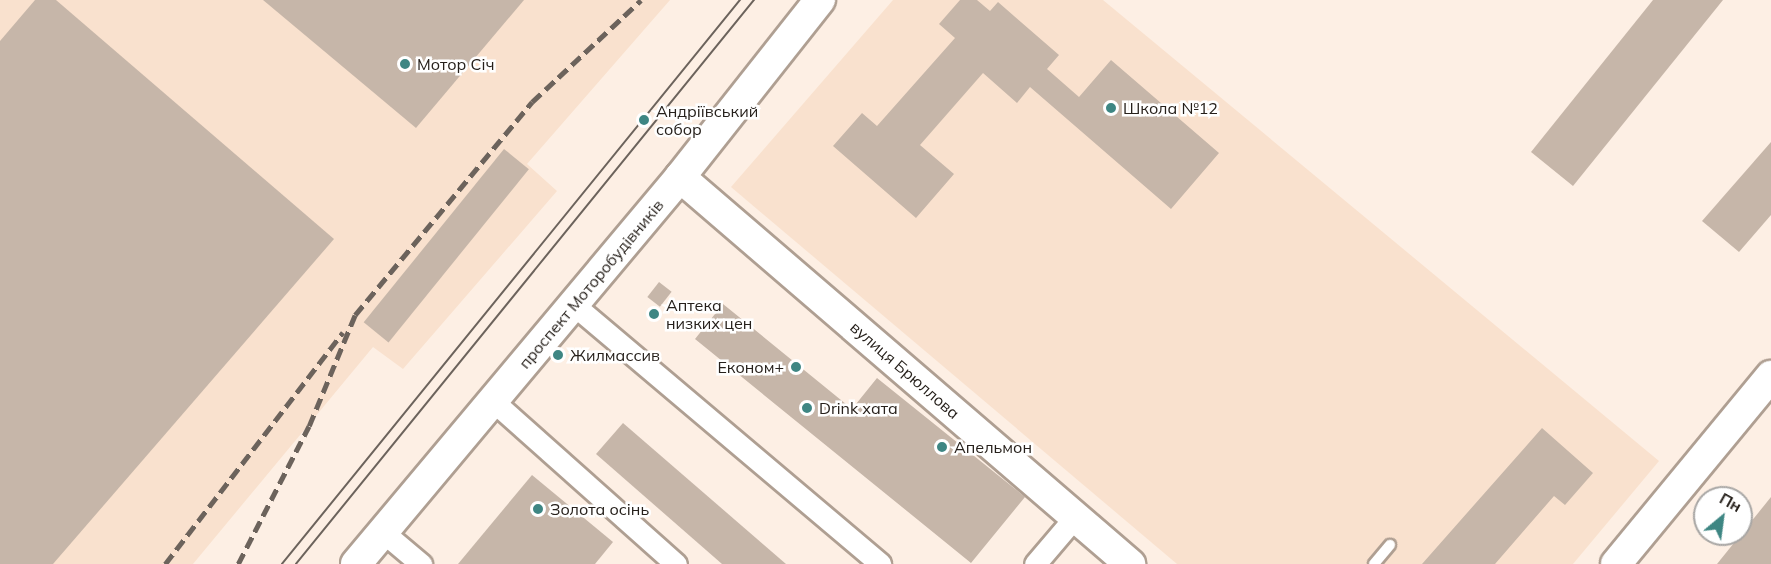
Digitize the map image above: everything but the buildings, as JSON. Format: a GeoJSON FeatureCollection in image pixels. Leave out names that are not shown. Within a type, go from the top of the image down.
{"type":"FeatureCollection","features":[{"type":"Feature","properties":{"kind":"street","name":"проспект Моторобудівників"},"geometry":{"type":"LineString","coordinates":[[356,564],[680,177],[820,0]]}},
{"type":"Feature","properties":{"kind":"street","name":"вулиця Брюллова"},"geometry":{"type":"LineString","coordinates":[[680,177],[1130,564]]}},
{"type":"Feature","properties":{"kind":"street"},"geometry":{"type":"LineString","coordinates":[[574,305],[880,564]]}},
{"type":"Feature","properties":{"kind":"street"},"geometry":{"type":"LineString","coordinates":[[1616,564],[1771,376]]}},
{"type":"Feature","properties":{"kind":"street"},"geometry":{"type":"LineString","coordinates":[[493,401],[676,564]]}},
{"type":"Feature","properties":{"kind":"street"},"geometry":{"type":"LineString","coordinates":[[1035,564],[1075,517]]}},
{"type":"Feature","properties":{"kind":"street"},"geometry":{"type":"LineString","coordinates":[[383,532],[421,564]]}},
{"type":"Feature","properties":{"kind":"lane"},"geometry":{"type":"LineString","coordinates":[[1374,564],[1390,545]]}},
{"type":"Feature","properties":{"kind":"shaded area"},"geometry":{"type":"Polygon","coordinates":[[[0,0],[670,0],[527,164],[557,191],[403,369],[373,347],[193,564],[0,564],[0,0]]]}},
{"type":"Feature","properties":{"kind":"shaded area"},"geometry":{"type":"Polygon","coordinates":[[[893,0],[1103,0],[1659,461],[1573,564],[1177,564],[731,187],[893,0]]]}},
{"type":"Feature","properties":{"kind":"tram line"},"geometry":{"type":"LineString","coordinates":[[282,564],[740,0]]}},
{"type":"Feature","properties":{"kind":"tram line"},"geometry":{"type":"LineString","coordinates":[[296,564],[754,0]]}},
{"type":"Feature","properties":{"kind":"railway"},"geometry":{"type":"LineString","coordinates":[[238,564],[309,426],[355,315],[532,102],[641,0]]}},
{"type":"Feature","properties":{"kind":"railway"},"geometry":{"type":"LineString","coordinates":[[165,564],[343,332]]}},
{"type":"Feature","properties":{"kind":"place","name":"Мотор Січ"},"geometry":{"type":"Point","coordinates":[405,64]}},
{"type":"Feature","properties":{"kind":"place","name":"Школа №12"},"geometry":{"type":"Point","coordinates":[1111,108]}},
{"type":"Feature","properties":{"kind":"place","name":"Андріївський собор"},"geometry":{"type":"Point","coordinates":[644,120]}},
{"type":"Feature","properties":{"kind":"place","name":"Аптека низких цен"},"geometry":{"type":"Point","coordinates":[654,314]}},
{"type":"Feature","properties":{"kind":"place","name":"Жилмассив"},"geometry":{"type":"Point","coordinates":[558,355]}},
{"type":"Feature","properties":{"kind":"place","name":"Економ+"},"geometry":{"type":"Point","coordinates":[796,367]}},
{"type":"Feature","properties":{"kind":"place","name":"Drink хата"},"geometry":{"type":"Point","coordinates":[807,408]}},
{"type":"Feature","properties":{"kind":"place","name":"Апельмон"},"geometry":{"type":"Point","coordinates":[942,447]}},
{"type":"Feature","properties":{"kind":"place","name":"Золота осінь"},"geometry":{"type":"Point","coordinates":[538,509]}}]}
